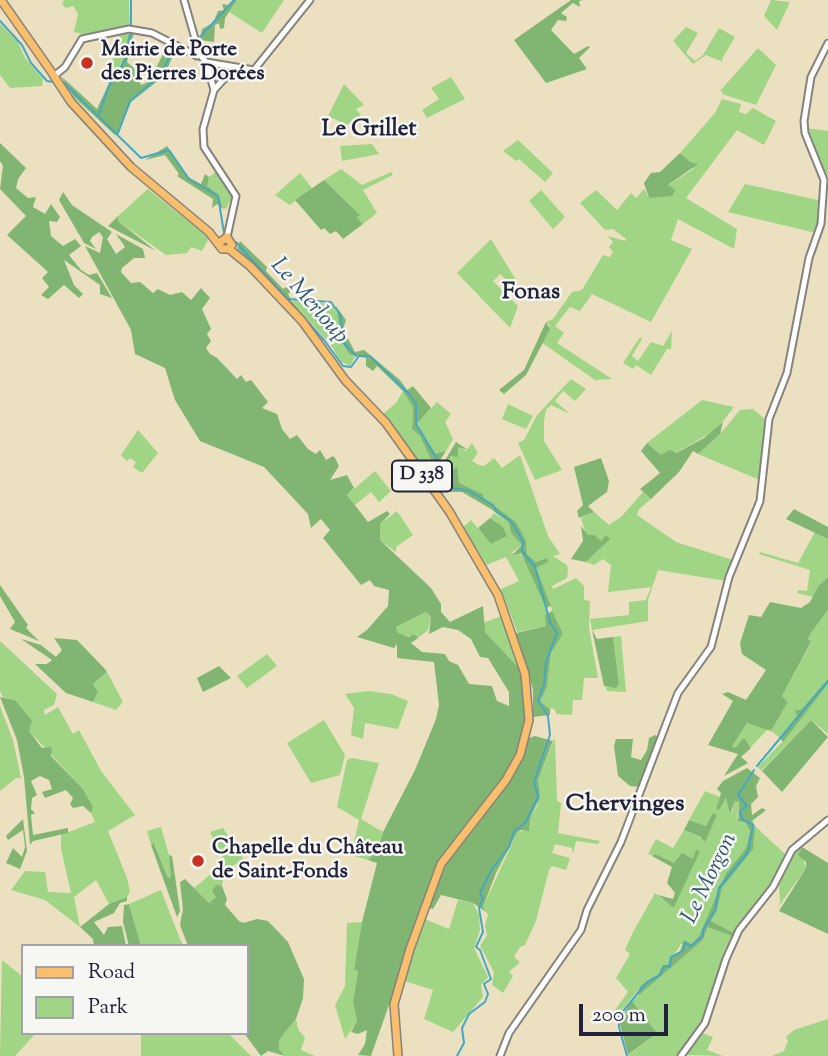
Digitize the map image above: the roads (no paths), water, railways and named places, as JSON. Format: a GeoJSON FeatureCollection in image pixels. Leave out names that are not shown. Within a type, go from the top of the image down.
{"type":"FeatureCollection","features":[{"type":"Feature","properties":{"kind":"main road"},"geometry":{"type":"LineString","coordinates":[[1,0],[78,109],[131,167],[209,232],[223,239]]}},
{"type":"Feature","properties":{"kind":"main road","name":"D 338"},"geometry":{"type":"LineString","coordinates":[[223,239],[223,249],[230,248],[250,266],[302,321],[345,380],[386,423],[459,525],[505,612],[529,693],[528,728],[514,766],[450,850],[432,884],[396,993],[393,1016],[398,1056]]}},
{"type":"Feature","properties":{"kind":"street"},"geometry":{"type":"LineString","coordinates":[[184,0],[197,52],[206,62],[214,90]]}},
{"type":"Feature","properties":{"kind":"street"},"geometry":{"type":"LineString","coordinates":[[206,62],[255,69],[310,0]]}},
{"type":"Feature","properties":{"kind":"street"},"geometry":{"type":"LineString","coordinates":[[54,76],[68,62],[78,42],[87,37],[135,29],[152,33],[176,46],[197,52]]}},
{"type":"Feature","properties":{"kind":"street"},"geometry":{"type":"LineString","coordinates":[[500,1056],[509,1033],[549,972],[578,936],[621,842],[678,693],[711,647],[733,569],[762,492],[769,419],[787,373],[809,258],[821,224],[824,180],[804,133],[804,121],[811,77],[828,43]]}},
{"type":"Feature","properties":{"kind":"street"},"geometry":{"type":"LineString","coordinates":[[223,239],[236,195],[206,152],[201,139],[214,90],[234,68]]}},
{"type":"Feature","properties":{"kind":"street"},"geometry":{"type":"LineString","coordinates":[[681,1056],[705,1023],[735,937],[773,887],[792,850],[828,820]]}},
{"type":"Feature","properties":{"kind":"waterway"},"geometry":{"type":"LineString","coordinates":[[131,0],[131,26]]}},
{"type":"Feature","properties":{"kind":"waterway"},"geometry":{"type":"LineString","coordinates":[[200,37],[234,0]]}},
{"type":"Feature","properties":{"kind":"waterway","name":"Le Merloup"},"geometry":{"type":"LineString","coordinates":[[0,21],[22,45],[31,63],[47,81],[53,82]]}},
{"type":"Feature","properties":{"kind":"waterway"},"geometry":{"type":"LineString","coordinates":[[99,114],[109,86],[126,59],[131,32]]}},
{"type":"Feature","properties":{"kind":"waterway"},"geometry":{"type":"LineString","coordinates":[[118,133],[130,101],[159,77],[175,47]]}},
{"type":"Feature","properties":{"kind":"waterway","name":"Le Merloup"},"geometry":{"type":"LineString","coordinates":[[62,81],[141,158],[169,150],[189,179],[218,196],[224,233]]}},
{"type":"Feature","properties":{"kind":"waterway","name":"Le Merloup"},"geometry":{"type":"LineString","coordinates":[[236,242],[324,340],[343,366],[351,367],[359,356],[370,356],[409,394],[416,404],[416,424],[445,472],[444,487],[467,490],[493,505],[497,512],[510,520],[523,541],[522,551],[535,567],[550,622],[557,633],[546,662],[544,685],[538,700],[548,716],[550,735],[534,782],[538,797],[525,823],[514,831],[509,847],[492,869],[480,893],[483,899],[479,908],[483,932],[476,947],[480,950],[491,979],[484,984],[488,994],[485,1002],[469,1014],[462,1028],[464,1043],[457,1056]]}},
{"type":"Feature","properties":{"kind":"waterway"},"geometry":{"type":"LineString","coordinates":[[289,299],[331,302],[341,316],[343,342],[356,356]]}},
{"type":"Feature","properties":{"kind":"waterway","name":"Le Morgon"},"geometry":{"type":"LineString","coordinates":[[757,766],[828,681]]}},
{"type":"Feature","properties":{"kind":"waterway","name":"Le Morgon"},"geometry":{"type":"LineString","coordinates":[[627,1056],[619,1027],[619,1016],[647,982],[660,975],[664,966],[670,967],[671,957],[683,951],[685,943],[691,946],[703,936],[703,930],[715,910],[719,888],[748,852],[753,825],[742,819],[740,811],[747,806],[738,795],[754,770]]}},
{"type":"Feature","properties":{"kind":"place","name":"Mairie de Porte des Pierres Dorées"},"geometry":{"type":"Point","coordinates":[87,63]}},
{"type":"Feature","properties":{"kind":"place","name":"Chapelle du Château de Saint-Fonds"},"geometry":{"type":"Point","coordinates":[198,861]}},
{"type":"Feature","properties":{"kind":"district","name":"Le Grillet"},"geometry":{"type":"Point","coordinates":[369,131]}},
{"type":"Feature","properties":{"kind":"district","name":"Fonas"},"geometry":{"type":"Point","coordinates":[531,294]}},
{"type":"Feature","properties":{"kind":"district","name":"Chervinges"},"geometry":{"type":"Point","coordinates":[625,806]}}]}
